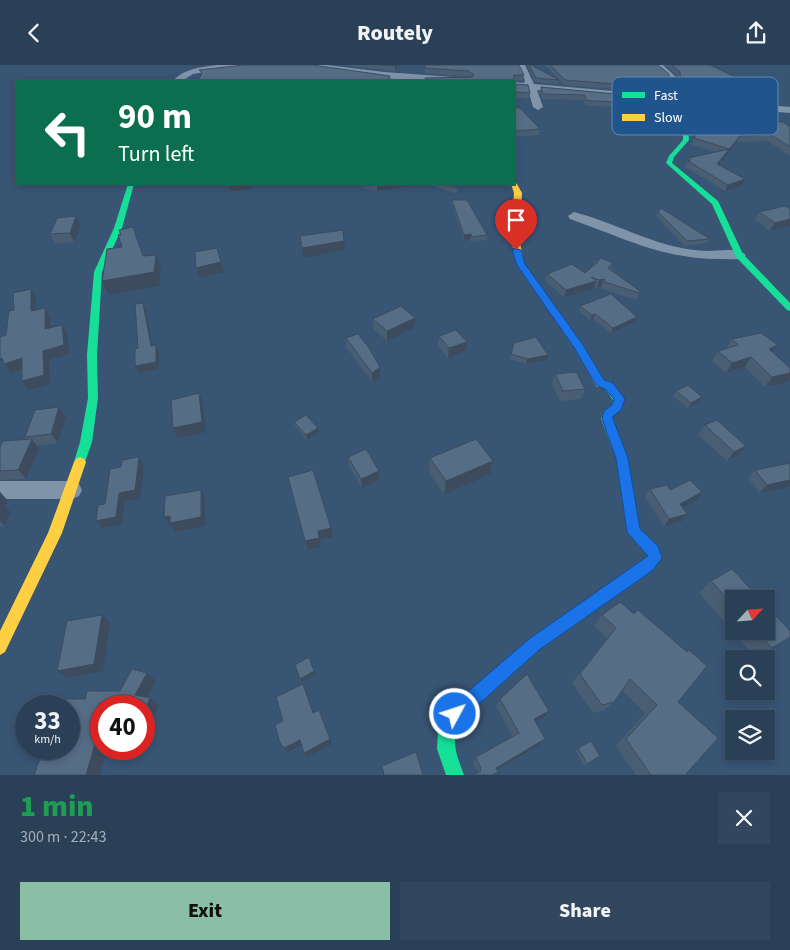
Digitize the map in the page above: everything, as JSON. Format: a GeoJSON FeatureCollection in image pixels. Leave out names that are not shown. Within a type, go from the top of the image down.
{"type":"FeatureCollection","features":[{"type":"Feature","properties":{"kind":"street"},"geometry":{"type":"LineString","coordinates":[[178,80],[182,76],[195,72],[250,65]]}},
{"type":"Feature","properties":{"kind":"street"},"geometry":{"type":"LineString","coordinates":[[308,65],[441,80]]}},
{"type":"Feature","properties":{"kind":"street"},"geometry":{"type":"LineString","coordinates":[[521,65],[529,80],[538,107]]}},
{"type":"Feature","properties":{"kind":"street"},"geometry":{"type":"LineString","coordinates":[[657,65],[673,77]]}},
{"type":"Feature","properties":{"kind":"street"},"geometry":{"type":"LineString","coordinates":[[515,85],[612,93]]}},
{"type":"Feature","properties":{"kind":"street"},"geometry":{"type":"LineString","coordinates":[[688,135],[671,157],[669,163],[674,170],[702,190],[715,203],[739,255],[790,309]]}},
{"type":"Feature","properties":{"kind":"street"},"geometry":{"type":"LineString","coordinates":[[0,647],[39,569],[72,490],[86,441],[93,398],[92,355],[99,268],[118,228],[131,185]]}},
{"type":"Feature","properties":{"kind":"street"},"geometry":{"type":"LineString","coordinates":[[455,775],[446,749],[446,732],[455,714],[534,645],[648,565],[655,558],[653,550],[634,532],[622,458],[607,419],[608,414],[617,407],[620,399],[609,386],[600,383],[579,347],[521,265],[515,239],[520,219],[517,209],[518,193],[514,185]]}},
{"type":"Feature","properties":{"kind":"street"},"geometry":{"type":"LineString","coordinates":[[574,217],[600,224],[635,239],[677,252],[706,255],[739,255]]}},
{"type":"Feature","properties":{"kind":"street"},"geometry":{"type":"LineString","coordinates":[[0,491],[72,490]]}},
{"type":"Feature","properties":{"kind":"building"},"geometry":{"type":"Polygon","coordinates":[[[244,65],[312,65],[390,76],[388,80],[198,80],[202,73],[199,70],[244,65]]]}},
{"type":"Feature","properties":{"kind":"building"},"geometry":{"type":"Polygon","coordinates":[[[425,65],[519,65],[524,75],[514,75],[513,80],[425,80],[425,78],[473,77],[474,75],[469,71],[425,68],[425,65]]]}},
{"type":"Feature","properties":{"kind":"building"},"geometry":{"type":"Polygon","coordinates":[[[529,65],[531,65],[559,80],[536,78],[529,65]]]}},
{"type":"Feature","properties":{"kind":"building"},"geometry":{"type":"Polygon","coordinates":[[[550,65],[658,65],[669,74],[669,77],[612,77],[612,84],[565,80],[550,65]]]}},
{"type":"Feature","properties":{"kind":"building"},"geometry":{"type":"Polygon","coordinates":[[[672,65],[710,65],[735,77],[681,77],[680,72],[672,65]]]}},
{"type":"Feature","properties":{"kind":"building"},"geometry":{"type":"Polygon","coordinates":[[[515,84],[528,85],[530,93],[515,92],[515,84]]]}},
{"type":"Feature","properties":{"kind":"building"},"geometry":{"type":"Polygon","coordinates":[[[541,87],[612,94],[612,102],[586,100],[585,95],[543,94],[541,87]]]}},
{"type":"Feature","properties":{"kind":"building"},"geometry":{"type":"Polygon","coordinates":[[[515,107],[520,108],[540,129],[515,131],[515,107]]]}},
{"type":"Feature","properties":{"kind":"building"},"geometry":{"type":"Polygon","coordinates":[[[778,122],[783,122],[790,127],[790,147],[771,135],[778,135],[778,122]]]}},
{"type":"Feature","properties":{"kind":"building"},"geometry":{"type":"Polygon","coordinates":[[[696,135],[771,135],[740,136],[717,164],[745,179],[728,185],[688,161],[691,160],[689,158],[729,149],[694,138],[696,135]]]}},
{"type":"Feature","properties":{"kind":"building"},"geometry":{"type":"Polygon","coordinates":[[[452,200],[467,200],[487,235],[472,237],[471,234],[464,235],[452,200]]]}},
{"type":"Feature","properties":{"kind":"building"},"geometry":{"type":"Polygon","coordinates":[[[785,206],[790,209],[790,219],[775,223],[759,212],[785,206]]]}},
{"type":"Feature","properties":{"kind":"building"},"geometry":{"type":"Polygon","coordinates":[[[661,208],[710,239],[687,241],[658,212],[661,208]]]}},
{"type":"Feature","properties":{"kind":"building"},"geometry":{"type":"Polygon","coordinates":[[[76,216],[70,233],[50,234],[57,218],[76,216]]]}},
{"type":"Feature","properties":{"kind":"building"},"geometry":{"type":"Polygon","coordinates":[[[133,227],[143,256],[156,255],[154,272],[102,281],[107,249],[122,247],[118,235],[121,235],[119,230],[133,227]]]}},
{"type":"Feature","properties":{"kind":"building"},"geometry":{"type":"Polygon","coordinates":[[[343,230],[344,241],[302,248],[300,236],[343,230]]]}},
{"type":"Feature","properties":{"kind":"building"},"geometry":{"type":"Polygon","coordinates":[[[217,248],[221,262],[196,268],[195,252],[217,248]]]}},
{"type":"Feature","properties":{"kind":"building"},"geometry":{"type":"Polygon","coordinates":[[[596,258],[613,263],[608,268],[640,291],[639,293],[605,282],[604,279],[599,280],[591,277],[596,281],[566,290],[547,274],[572,264],[585,273],[598,262],[596,258]]]}},
{"type":"Feature","properties":{"kind":"building"},"geometry":{"type":"Polygon","coordinates":[[[31,289],[31,311],[45,308],[45,329],[62,325],[64,345],[43,351],[44,375],[22,381],[22,358],[4,364],[2,358],[0,359],[0,337],[6,335],[9,311],[14,310],[13,293],[31,289]]]}},
{"type":"Feature","properties":{"kind":"building"},"geometry":{"type":"Polygon","coordinates":[[[611,294],[637,317],[613,328],[595,314],[592,315],[580,306],[611,294]]]}},
{"type":"Feature","properties":{"kind":"building"},"geometry":{"type":"Polygon","coordinates":[[[143,303],[151,346],[156,345],[156,362],[135,366],[135,349],[138,348],[135,304],[143,303]]]}},
{"type":"Feature","properties":{"kind":"building"},"geometry":{"type":"Polygon","coordinates":[[[401,306],[415,318],[387,331],[373,319],[401,306]]]}},
{"type":"Feature","properties":{"kind":"building"},"geometry":{"type":"Polygon","coordinates":[[[456,330],[467,342],[449,348],[439,336],[456,330]]]}},
{"type":"Feature","properties":{"kind":"building"},"geometry":{"type":"Polygon","coordinates":[[[761,333],[778,345],[769,349],[790,368],[790,373],[772,377],[751,357],[732,363],[718,351],[738,345],[732,339],[761,333]]]}},
{"type":"Feature","properties":{"kind":"building"},"geometry":{"type":"Polygon","coordinates":[[[358,334],[380,367],[372,373],[346,338],[358,334]]]}},
{"type":"Feature","properties":{"kind":"building"},"geometry":{"type":"Polygon","coordinates":[[[536,337],[548,355],[527,359],[511,354],[514,343],[536,337]]]}},
{"type":"Feature","properties":{"kind":"building"},"geometry":{"type":"Polygon","coordinates":[[[576,372],[585,389],[563,391],[555,374],[576,372]]]}},
{"type":"Feature","properties":{"kind":"building"},"geometry":{"type":"Polygon","coordinates":[[[688,385],[702,397],[691,403],[676,391],[688,385]]]}},
{"type":"Feature","properties":{"kind":"building"},"geometry":{"type":"Polygon","coordinates":[[[199,393],[202,422],[173,428],[171,400],[199,393]]]}},
{"type":"Feature","properties":{"kind":"building"},"geometry":{"type":"Polygon","coordinates":[[[59,407],[51,434],[25,437],[35,410],[59,407]]]}},
{"type":"Feature","properties":{"kind":"building"},"geometry":{"type":"Polygon","coordinates":[[[306,415],[318,428],[306,435],[294,422],[306,415]]]}},
{"type":"Feature","properties":{"kind":"building"},"geometry":{"type":"Polygon","coordinates":[[[717,420],[746,446],[734,452],[705,425],[717,420]]]}},
{"type":"Feature","properties":{"kind":"building"},"geometry":{"type":"Polygon","coordinates":[[[32,439],[18,470],[0,471],[0,447],[3,441],[32,439]]]}},
{"type":"Feature","properties":{"kind":"building"},"geometry":{"type":"Polygon","coordinates":[[[476,439],[493,461],[446,481],[430,458],[476,439]]]}},
{"type":"Feature","properties":{"kind":"building"},"geometry":{"type":"Polygon","coordinates":[[[366,449],[379,471],[361,479],[348,457],[366,449]]]}},
{"type":"Feature","properties":{"kind":"building"},"geometry":{"type":"Polygon","coordinates":[[[139,457],[135,490],[119,493],[116,517],[96,521],[98,505],[105,504],[110,469],[121,467],[122,460],[139,457]]]}},
{"type":"Feature","properties":{"kind":"building"},"geometry":{"type":"Polygon","coordinates":[[[790,463],[790,480],[767,485],[755,470],[790,463]]]}},
{"type":"Feature","properties":{"kind":"building"},"geometry":{"type":"Polygon","coordinates":[[[313,470],[331,528],[318,531],[319,538],[305,541],[288,477],[313,470]]]}},
{"type":"Feature","properties":{"kind":"building"},"geometry":{"type":"Polygon","coordinates":[[[690,480],[702,492],[680,504],[687,514],[669,519],[650,489],[667,485],[670,490],[690,480]]]}},
{"type":"Feature","properties":{"kind":"building"},"geometry":{"type":"Polygon","coordinates":[[[201,490],[201,517],[170,523],[170,516],[164,517],[165,496],[201,490]]]}},
{"type":"Feature","properties":{"kind":"building"},"geometry":{"type":"Polygon","coordinates":[[[732,569],[752,590],[725,590],[725,596],[711,581],[732,569]]]}},
{"type":"Feature","properties":{"kind":"building"},"geometry":{"type":"Polygon","coordinates":[[[620,602],[634,614],[638,610],[687,652],[689,650],[707,666],[678,702],[718,738],[686,775],[651,775],[626,739],[657,705],[630,679],[614,702],[602,705],[580,674],[616,628],[602,615],[620,602]]]}},
{"type":"Feature","properties":{"kind":"building"},"geometry":{"type":"Polygon","coordinates":[[[102,615],[94,664],[57,671],[67,621],[102,615]]]}},
{"type":"Feature","properties":{"kind":"building"},"geometry":{"type":"Polygon","coordinates":[[[775,615],[790,631],[790,637],[772,648],[764,640],[775,640],[775,615]]]}},
{"type":"Feature","properties":{"kind":"building"},"geometry":{"type":"Polygon","coordinates":[[[309,657],[314,671],[300,679],[295,665],[309,657]]]}},
{"type":"Feature","properties":{"kind":"building"},"geometry":{"type":"Polygon","coordinates":[[[132,669],[147,673],[135,695],[90,695],[90,760],[86,775],[34,775],[39,760],[80,760],[80,699],[85,699],[87,691],[120,691],[132,669]]]}},
{"type":"Feature","properties":{"kind":"building"},"geometry":{"type":"Polygon","coordinates":[[[527,674],[549,711],[534,719],[545,739],[496,768],[498,772],[492,775],[477,775],[476,772],[480,772],[481,769],[476,757],[519,733],[500,699],[527,674]]]}},
{"type":"Feature","properties":{"kind":"building"},"geometry":{"type":"Polygon","coordinates":[[[303,684],[313,713],[319,710],[330,739],[304,753],[300,740],[284,748],[280,743],[275,725],[283,721],[276,697],[303,684]]]}},
{"type":"Feature","properties":{"kind":"building"},"geometry":{"type":"Polygon","coordinates":[[[591,741],[600,756],[587,764],[578,748],[591,741]]]}},
{"type":"Feature","properties":{"kind":"building"},"geometry":{"type":"Polygon","coordinates":[[[416,752],[423,775],[384,775],[382,766],[416,752]]]}},
{"type":"Feature","properties":{"kind":"traffic: fast"},"geometry":{"type":"LineString","coordinates":[[686,135],[686,140],[671,157],[669,163],[715,203],[739,255],[790,308]]}},
{"type":"Feature","properties":{"kind":"traffic: fast"},"geometry":{"type":"LineString","coordinates":[[80,462],[86,442],[93,398],[92,355],[98,272],[118,228],[131,185]]}},
{"type":"Feature","properties":{"kind":"traffic: fast"},"geometry":{"type":"LineString","coordinates":[[455,775],[446,749],[446,732],[455,714],[534,645],[648,565],[655,558],[653,550],[634,532],[622,458],[607,419],[608,414],[617,407],[619,399],[607,385]]}},
{"type":"Feature","properties":{"kind":"traffic: slow"},"geometry":{"type":"LineString","coordinates":[[514,185],[518,193],[517,209],[521,219],[515,239],[521,265],[579,347],[600,383],[607,385]]}},
{"type":"Feature","properties":{"kind":"traffic: slow"},"geometry":{"type":"LineString","coordinates":[[0,647],[34,579],[65,510],[80,462]]}},
{"type":"Feature","properties":{"kind":"route"},"geometry":{"type":"LineString","coordinates":[[455,714],[534,645],[648,565],[655,558],[653,550],[634,532],[622,458],[607,419],[608,414],[617,407],[620,399],[609,386],[600,383],[579,347],[521,265],[516,250]]}}]}
